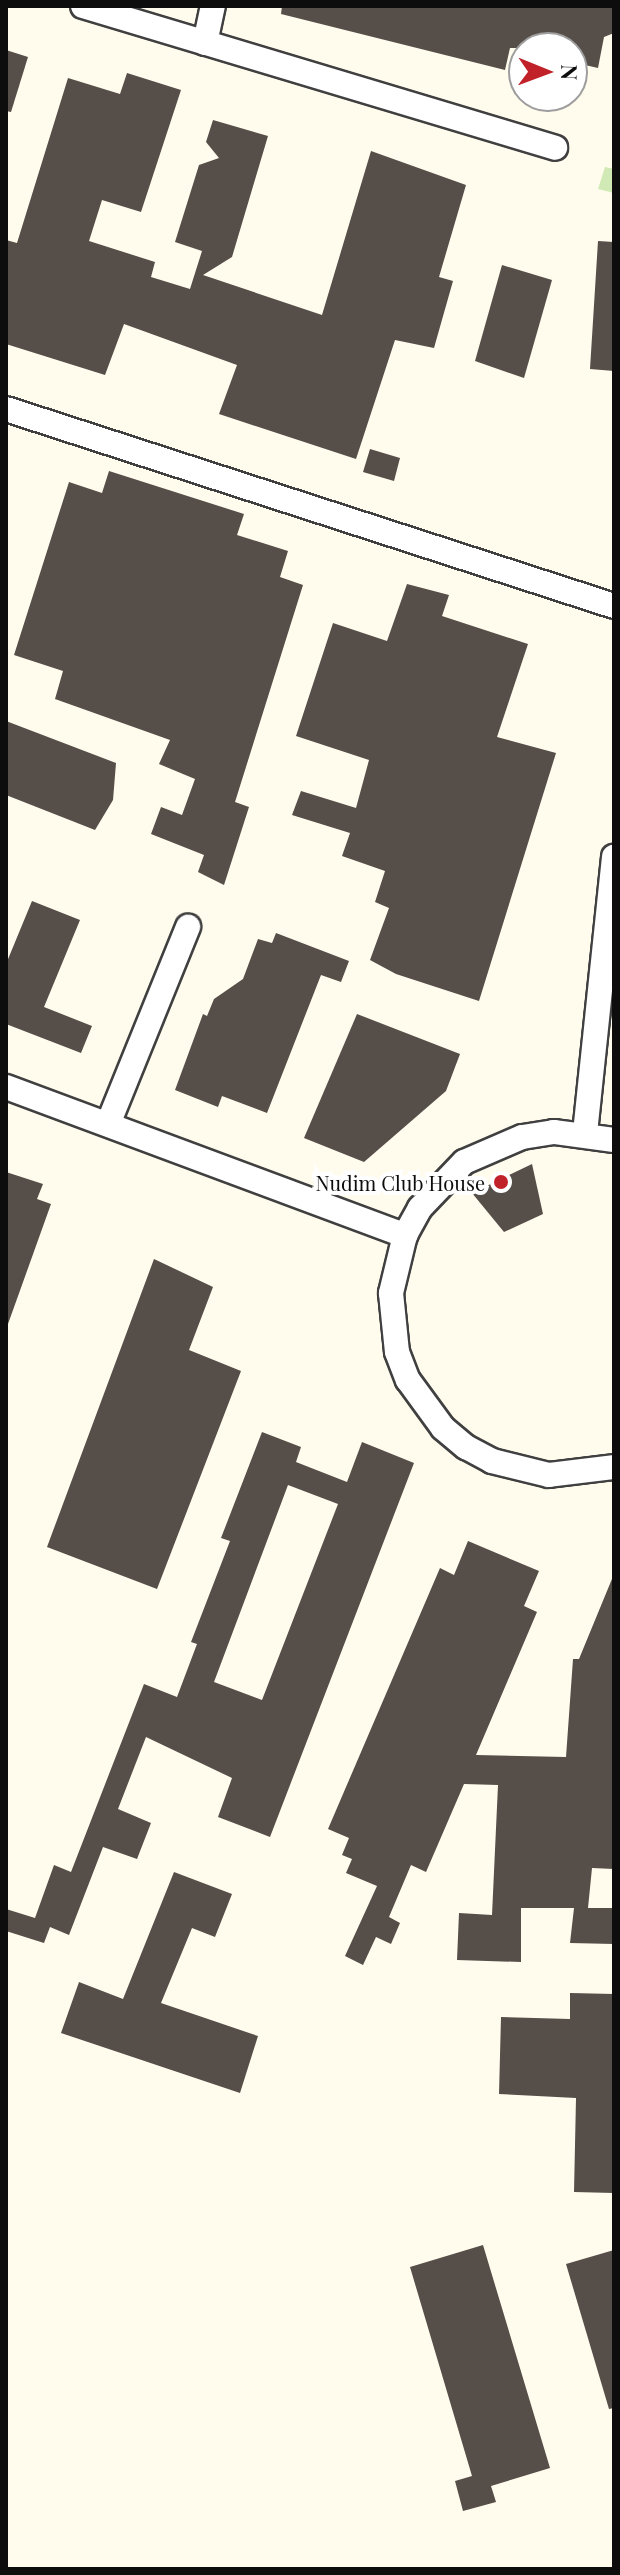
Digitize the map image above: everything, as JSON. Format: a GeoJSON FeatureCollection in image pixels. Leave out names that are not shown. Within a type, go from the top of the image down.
{"type":"FeatureCollection","features":[{"type":"Feature","properties":{"kind":"street"},"geometry":{"type":"LineString","coordinates":[[83,6],[555,148]]}},
{"type":"Feature","properties":{"kind":"street"},"geometry":{"type":"LineString","coordinates":[[205,43],[213,6]]}},
{"type":"Feature","properties":{"kind":"street"},"geometry":{"type":"LineString","coordinates":[[6,409],[614,606]]}},
{"type":"Feature","properties":{"kind":"street"},"geometry":{"type":"LineString","coordinates":[[585,1133],[614,857]]}},
{"type":"Feature","properties":{"kind":"street"},"geometry":{"type":"LineString","coordinates":[[108,1124],[188,927]]}},
{"type":"Feature","properties":{"kind":"street"},"geometry":{"type":"LineString","coordinates":[[6,1087],[405,1235]]}},
{"type":"Feature","properties":{"kind":"street"},"geometry":{"type":"LineString","coordinates":[[614,1140],[585,1133],[522,1137],[464,1162],[427,1199],[405,1235],[391,1293],[397,1352],[408,1380],[443,1428],[466,1447],[520,1471],[579,1475],[614,1467]]}},
{"type":"Feature","properties":{"kind":"green space"},"geometry":{"type":"Polygon","coordinates":[[[605,167],[614,169],[614,193],[598,189],[605,167]]]}},
{"type":"Feature","properties":{"kind":"building"},"geometry":{"type":"Polygon","coordinates":[[[282,6],[614,6],[614,33],[604,37],[598,68],[588,66],[588,32],[508,32],[505,70],[281,14],[282,6]]]}},
{"type":"Feature","properties":{"kind":"building"},"geometry":{"type":"Polygon","coordinates":[[[6,50],[28,57],[11,112],[6,111],[6,50]]]}},
{"type":"Feature","properties":{"kind":"building"},"geometry":{"type":"Polygon","coordinates":[[[127,73],[181,90],[141,212],[102,200],[89,241],[155,262],[151,277],[190,289],[202,251],[175,242],[199,165],[219,158],[206,142],[213,120],[268,136],[232,257],[203,275],[322,315],[371,151],[466,185],[439,277],[453,281],[434,348],[395,340],[356,459],[219,414],[237,365],[124,324],[105,375],[6,344],[6,240],[17,243],[68,78],[120,94],[127,73]]]}},
{"type":"Feature","properties":{"kind":"building"},"geometry":{"type":"Polygon","coordinates":[[[598,241],[614,242],[614,371],[590,369],[598,241]]]}},
{"type":"Feature","properties":{"kind":"building"},"geometry":{"type":"Polygon","coordinates":[[[502,265],[552,280],[524,378],[475,361],[502,265]]]}},
{"type":"Feature","properties":{"kind":"building"},"geometry":{"type":"Polygon","coordinates":[[[370,449],[400,458],[394,481],[363,472],[370,449]]]}},
{"type":"Feature","properties":{"kind":"building"},"geometry":{"type":"Polygon","coordinates":[[[109,471],[244,514],[237,535],[288,551],[280,577],[303,585],[235,802],[249,807],[224,885],[198,872],[204,855],[151,834],[161,807],[182,815],[195,779],[159,764],[170,740],[55,699],[63,671],[14,655],[69,482],[102,493],[109,471]]]}},
{"type":"Feature","properties":{"kind":"building"},"geometry":{"type":"Polygon","coordinates":[[[407,584],[449,595],[442,616],[528,644],[497,737],[556,753],[479,1001],[396,974],[370,960],[389,908],[375,902],[385,871],[342,856],[350,833],[292,815],[301,791],[356,808],[369,760],[296,736],[333,623],[387,641],[407,584]]]}},
{"type":"Feature","properties":{"kind":"building"},"geometry":{"type":"Polygon","coordinates":[[[6,721],[116,763],[113,800],[95,830],[6,795],[6,721]]]}},
{"type":"Feature","properties":{"kind":"building"},"geometry":{"type":"Polygon","coordinates":[[[32,901],[80,920],[44,1007],[92,1026],[81,1053],[6,1024],[6,964],[32,901]]]}},
{"type":"Feature","properties":{"kind":"building"},"geometry":{"type":"Polygon","coordinates":[[[276,933],[349,961],[341,982],[321,975],[267,1113],[222,1096],[218,1107],[175,1090],[203,1014],[207,1016],[214,999],[243,979],[258,939],[272,943],[276,933]]]}},
{"type":"Feature","properties":{"kind":"building"},"geometry":{"type":"Polygon","coordinates":[[[357,1014],[460,1054],[446,1091],[364,1162],[304,1138],[357,1014]]]}},
{"type":"Feature","properties":{"kind":"building"},"geometry":{"type":"Polygon","coordinates":[[[532,1164],[543,1214],[504,1232],[472,1193],[532,1164]]]}},
{"type":"Feature","properties":{"kind":"building"},"geometry":{"type":"Polygon","coordinates":[[[6,1172],[43,1184],[37,1199],[51,1204],[8,1324],[6,1172]]]}},
{"type":"Feature","properties":{"kind":"building"},"geometry":{"type":"Polygon","coordinates":[[[154,1259],[213,1287],[189,1350],[241,1371],[157,1589],[47,1547],[154,1259]]]}},
{"type":"Feature","properties":{"kind":"building"},"geometry":{"type":"Polygon","coordinates":[[[262,1432],[301,1447],[296,1462],[347,1482],[362,1442],[414,1463],[270,1837],[218,1817],[232,1778],[146,1737],[118,1809],[151,1823],[137,1859],[103,1847],[69,1935],[50,1927],[44,1943],[6,1931],[6,1909],[35,1918],[54,1865],[71,1872],[144,1684],[177,1697],[197,1644],[191,1642],[230,1541],[221,1538],[262,1432]],[[288,1485],[214,1682],[262,1700],[338,1504],[288,1485]]]}},
{"type":"Feature","properties":{"kind":"building"},"geometry":{"type":"Polygon","coordinates":[[[468,1541],[539,1571],[524,1606],[537,1612],[476,1755],[566,1757],[573,1659],[579,1659],[614,1574],[614,1869],[592,1868],[588,1908],[614,1908],[614,1944],[570,1943],[574,1908],[521,1908],[521,1962],[457,1960],[459,1913],[492,1915],[498,1785],[464,1784],[426,1872],[411,1865],[389,1917],[400,1923],[391,1944],[376,1937],[363,1965],[345,1956],[377,1886],[346,1873],[352,1859],[342,1855],[349,1838],[328,1829],[440,1568],[454,1575],[468,1541]]]}},
{"type":"Feature","properties":{"kind":"building"},"geometry":{"type":"Polygon","coordinates":[[[174,1872],[232,1894],[215,1937],[192,1928],[161,2003],[258,2036],[240,2093],[61,2033],[79,1982],[123,1999],[174,1872]]]}},
{"type":"Feature","properties":{"kind":"building"},"geometry":{"type":"Polygon","coordinates":[[[570,1993],[614,1994],[614,2193],[574,2192],[576,2098],[499,2094],[501,2017],[570,2019],[570,1993]]]}},
{"type":"Feature","properties":{"kind":"building"},"geometry":{"type":"Polygon","coordinates":[[[483,2245],[550,2468],[491,2486],[496,2502],[463,2511],[455,2481],[472,2476],[410,2267],[483,2245]]]}},
{"type":"Feature","properties":{"kind":"building"},"geometry":{"type":"Polygon","coordinates":[[[614,2250],[614,2408],[609,2409],[566,2264],[614,2250]]]}},
{"type":"Feature","properties":{"kind":"place","name":"Nudim Club House"},"geometry":{"type":"Point","coordinates":[501,1182]}}]}
